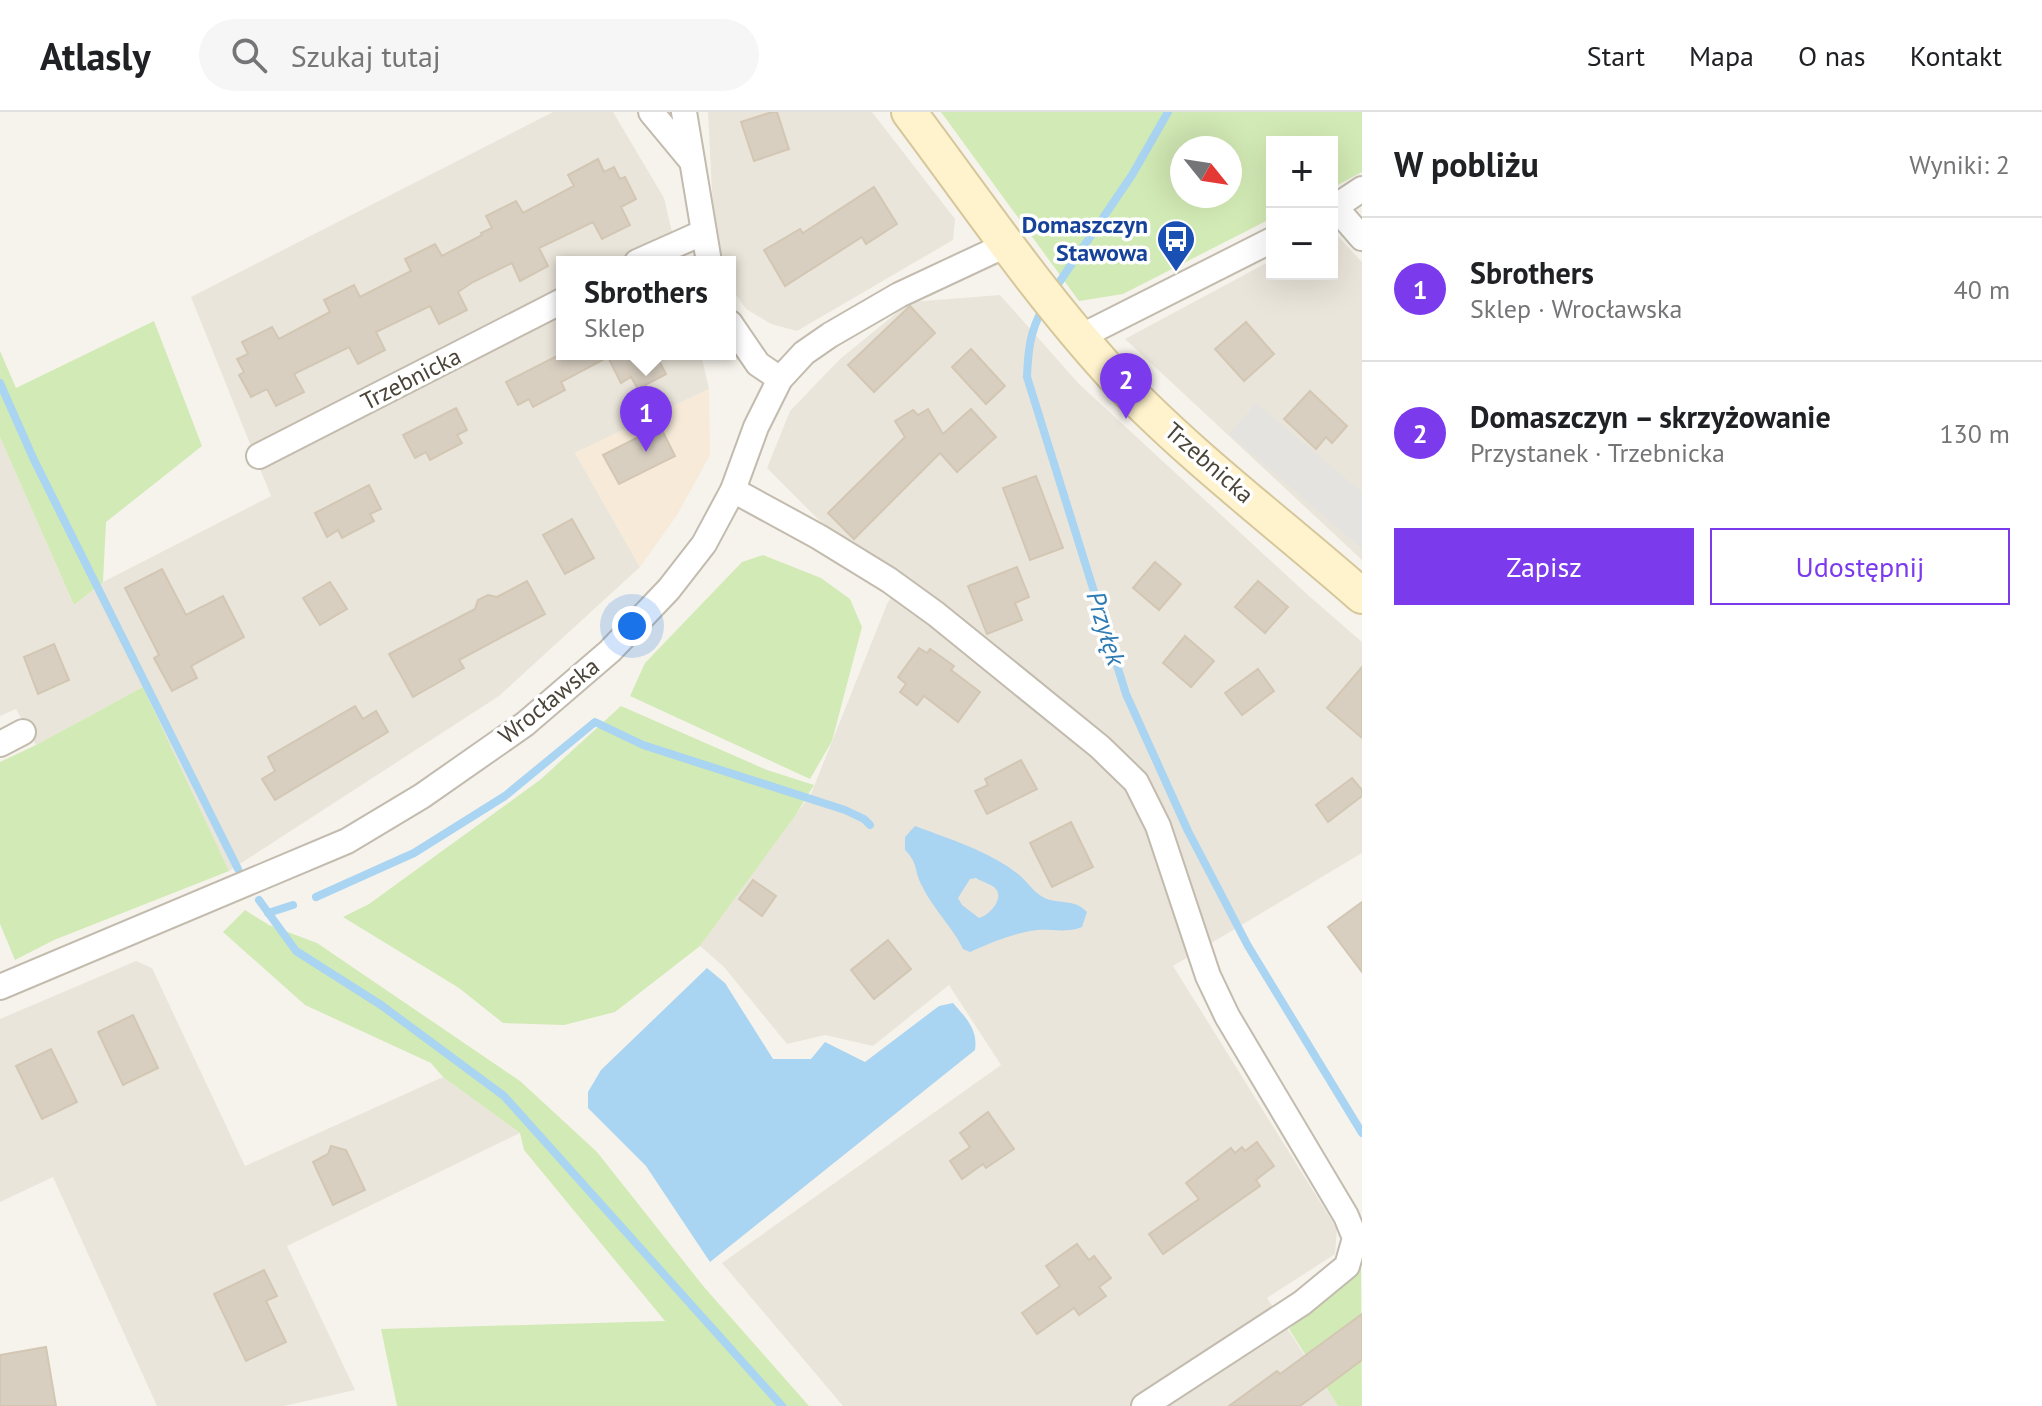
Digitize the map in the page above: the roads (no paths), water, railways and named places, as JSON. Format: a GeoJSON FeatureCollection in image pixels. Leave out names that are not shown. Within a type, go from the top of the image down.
{"type":"FeatureCollection","features":[{"type":"Feature","properties":{"kind":"street"},"geometry":{"type":"LineString","coordinates":[[651,112],[691,161]]}},
{"type":"Feature","properties":{"kind":"street"},"geometry":{"type":"LineString","coordinates":[[684,112],[708,256]]}},
{"type":"Feature","properties":{"kind":"street","name":"Trzebnicka"},"geometry":{"type":"LineString","coordinates":[[909,112],[1074,330],[1160,422],[1362,596]]}},
{"type":"Feature","properties":{"kind":"street"},"geometry":{"type":"LineString","coordinates":[[1338,205],[1362,189]]}},
{"type":"Feature","properties":{"kind":"street"},"geometry":{"type":"LineString","coordinates":[[1338,212],[1362,238]]}},
{"type":"Feature","properties":{"kind":"street"},"geometry":{"type":"LineString","coordinates":[[650,256],[702,233]]}},
{"type":"Feature","properties":{"kind":"street"},"geometry":{"type":"LineString","coordinates":[[1074,330],[1266,243]]}},
{"type":"Feature","properties":{"kind":"street","name":"Wrocławska"},"geometry":{"type":"LineString","coordinates":[[0,987],[347,841],[422,796],[525,724],[610,651],[678,578],[704,544],[733,490],[756,427],[780,379],[804,353],[899,295],[1008,244]]}},
{"type":"Feature","properties":{"kind":"street","name":"Trzebnicka"},"geometry":{"type":"LineString","coordinates":[[259,456],[556,304]]}},
{"type":"Feature","properties":{"kind":"street"},"geometry":{"type":"LineString","coordinates":[[736,332],[758,364],[780,379]]}},
{"type":"Feature","properties":{"kind":"street"},"geometry":{"type":"LineString","coordinates":[[733,490],[819,537],[925,605],[1100,747],[1136,782],[1158,826],[1208,976],[1220,1002],[1346,1216],[1355,1238],[1347,1266],[1302,1303],[1144,1406]]}},
{"type":"Feature","properties":{"kind":"street"},"geometry":{"type":"LineString","coordinates":[[0,744],[23,732]]}},
{"type":"Feature","properties":{"kind":"water"},"geometry":{"type":"Polygon","coordinates":[[[915,826],[994,859],[1018,874],[1041,896],[1082,907],[1087,912],[1082,927],[1028,931],[970,952],[963,949],[926,893],[905,850],[905,837],[915,826]],[[976,878],[970,879],[958,898],[979,918],[992,910],[998,896],[994,887],[976,878]]]}},
{"type":"Feature","properties":{"kind":"water"},"geometry":{"type":"Polygon","coordinates":[[[707,968],[725,983],[773,1059],[811,1059],[825,1042],[865,1062],[939,1006],[953,1003],[970,1024],[975,1036],[975,1050],[710,1262],[646,1166],[588,1108],[588,1092],[601,1070],[707,968]]]}},
{"type":"Feature","properties":{"kind":"waterway","name":"Przyłęk"},"geometry":{"type":"LineString","coordinates":[[1054,290],[1132,175],[1168,112]]}},
{"type":"Feature","properties":{"kind":"waterway","name":"Przyłęk"},"geometry":{"type":"LineString","coordinates":[[1043,308],[1030,341],[1027,377],[1126,694],[1188,831],[1248,946],[1362,1133]]}},
{"type":"Feature","properties":{"kind":"waterway"},"geometry":{"type":"LineString","coordinates":[[0,383],[34,460],[238,869]]}},
{"type":"Feature","properties":{"kind":"waterway"},"geometry":{"type":"LineString","coordinates":[[316,897],[414,853],[505,796],[595,722],[643,745],[845,810],[870,825]]}},
{"type":"Feature","properties":{"kind":"waterway"},"geometry":{"type":"LineString","coordinates":[[259,900],[296,951],[381,1005],[504,1096],[782,1406]]}},
{"type":"Feature","properties":{"kind":"waterway"},"geometry":{"type":"LineString","coordinates":[[268,913],[293,905]]}},
{"type":"Feature","properties":{"kind":"place","name":"Domaszczyn Stawowa"},"geometry":{"type":"Point","coordinates":[1176,273]}},
{"type":"Feature","properties":{"kind":"place","name":"Domaszczyn – skrzyżowanie"},"geometry":{"type":"Point","coordinates":[1126,419]}},
{"type":"Feature","properties":{"kind":"place","name":"Sbrothers"},"geometry":{"type":"Point","coordinates":[646,452]}}]}
